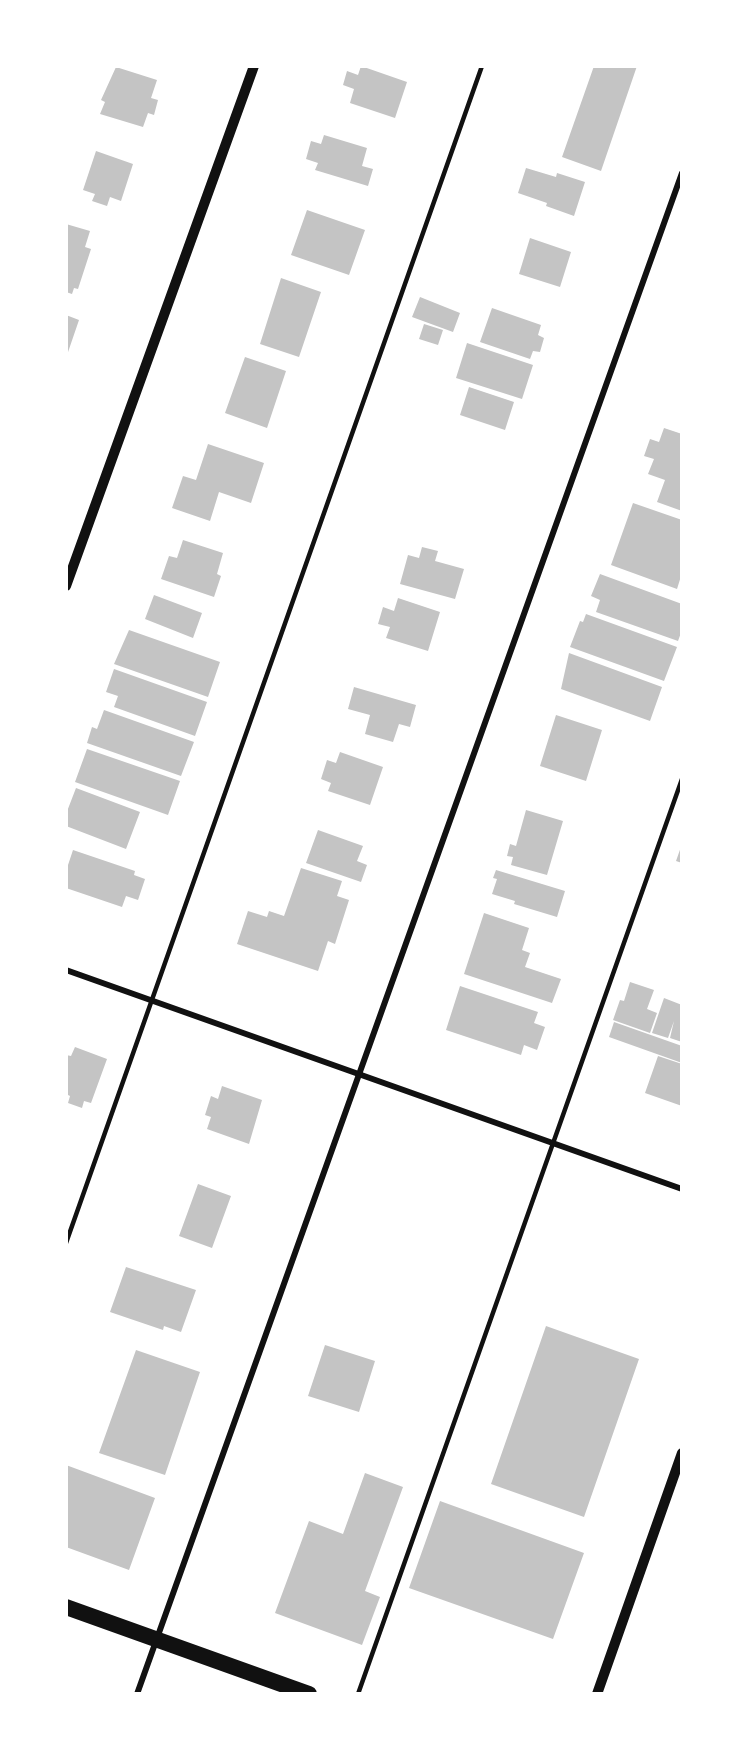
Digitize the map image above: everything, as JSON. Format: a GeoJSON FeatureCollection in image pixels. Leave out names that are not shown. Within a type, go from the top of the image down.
{"type":"FeatureCollection","features":[{"type":"Feature","properties":{"kind":"highway"},"geometry":{"type":"LineString","coordinates":[[66,1607],[309,1694]]}},
{"type":"Feature","properties":{"kind":"street"},"geometry":{"type":"LineString","coordinates":[[66,586],[254,66]]}},
{"type":"Feature","properties":{"kind":"street"},"geometry":{"type":"LineString","coordinates":[[137,1694],[682,173]]}},
{"type":"Feature","properties":{"kind":"street"},"geometry":{"type":"LineString","coordinates":[[66,970],[682,1189]]}},
{"type":"Feature","properties":{"kind":"street"},"geometry":{"type":"LineString","coordinates":[[597,1694],[682,1453]]}},
{"type":"Feature","properties":{"kind":"lane"},"geometry":{"type":"LineString","coordinates":[[66,1243],[482,66]]}},
{"type":"Feature","properties":{"kind":"lane"},"geometry":{"type":"LineString","coordinates":[[358,1694],[682,779]]}},
{"type":"Feature","properties":{"kind":"building"},"geometry":{"type":"Polygon","coordinates":[[[361,66],[407,82],[395,118],[350,103],[354,89],[343,85],[347,71],[358,75],[361,66]]]}},
{"type":"Feature","properties":{"kind":"building"},"geometry":{"type":"Polygon","coordinates":[[[594,66],[637,66],[601,171],[562,157],[594,66]]]}},
{"type":"Feature","properties":{"kind":"building"},"geometry":{"type":"Polygon","coordinates":[[[116,67],[157,80],[151,98],[158,100],[154,115],[148,113],[143,127],[100,114],[105,102],[101,100],[116,67]]]}},
{"type":"Feature","properties":{"kind":"building"},"geometry":{"type":"Polygon","coordinates":[[[324,135],[367,148],[362,166],[373,169],[368,186],[315,170],[318,163],[306,159],[311,141],[321,144],[324,135]]]}},
{"type":"Feature","properties":{"kind":"building"},"geometry":{"type":"Polygon","coordinates":[[[96,151],[133,164],[121,201],[110,197],[107,206],[92,201],[95,194],[83,190],[96,151]]]}},
{"type":"Feature","properties":{"kind":"building"},"geometry":{"type":"Polygon","coordinates":[[[526,168],[556,177],[557,173],[585,182],[574,216],[518,193],[526,168]]]}},
{"type":"Feature","properties":{"kind":"building"},"geometry":{"type":"Polygon","coordinates":[[[307,210],[365,230],[349,275],[291,255],[307,210]]]}},
{"type":"Feature","properties":{"kind":"building"},"geometry":{"type":"Polygon","coordinates":[[[66,224],[90,231],[85,247],[91,249],[78,289],[74,288],[72,294],[66,292],[66,224]]]}},
{"type":"Feature","properties":{"kind":"building"},"geometry":{"type":"Polygon","coordinates":[[[530,238],[571,252],[560,287],[519,274],[530,238]]]}},
{"type":"Feature","properties":{"kind":"building"},"geometry":{"type":"Polygon","coordinates":[[[281,278],[321,292],[299,357],[260,344],[281,278]]]}},
{"type":"Feature","properties":{"kind":"building"},"geometry":{"type":"Polygon","coordinates":[[[420,297],[460,313],[453,332],[412,317],[420,297]]]}},
{"type":"Feature","properties":{"kind":"building"},"geometry":{"type":"Polygon","coordinates":[[[492,308],[541,325],[538,335],[544,338],[540,352],[533,351],[530,359],[480,342],[492,308]]]}},
{"type":"Feature","properties":{"kind":"building"},"geometry":{"type":"Polygon","coordinates":[[[66,315],[79,320],[66,358],[66,315]]]}},
{"type":"Feature","properties":{"kind":"building"},"geometry":{"type":"Polygon","coordinates":[[[424,324],[443,330],[438,345],[419,339],[424,324]]]}},
{"type":"Feature","properties":{"kind":"building"},"geometry":{"type":"Polygon","coordinates":[[[467,343],[533,365],[522,399],[456,378],[467,343]]]}},
{"type":"Feature","properties":{"kind":"building"},"geometry":{"type":"Polygon","coordinates":[[[245,357],[286,371],[267,428],[225,413],[245,357]]]}},
{"type":"Feature","properties":{"kind":"building"},"geometry":{"type":"Polygon","coordinates":[[[469,387],[514,402],[505,430],[460,415],[469,387]]]}},
{"type":"Feature","properties":{"kind":"building"},"geometry":{"type":"Polygon","coordinates":[[[664,428],[682,434],[682,511],[657,502],[665,480],[648,474],[654,459],[644,456],[650,439],[659,442],[664,428]]]}},
{"type":"Feature","properties":{"kind":"building"},"geometry":{"type":"Polygon","coordinates":[[[208,444],[264,463],[251,503],[219,492],[210,521],[172,508],[183,476],[196,480],[208,444]]]}},
{"type":"Feature","properties":{"kind":"building"},"geometry":{"type":"Polygon","coordinates":[[[633,503],[682,520],[682,573],[677,589],[611,565],[633,503]]]}},
{"type":"Feature","properties":{"kind":"building"},"geometry":{"type":"Polygon","coordinates":[[[183,540],[223,553],[217,574],[221,576],[214,597],[161,579],[169,556],[177,558],[183,540]]]}},
{"type":"Feature","properties":{"kind":"building"},"geometry":{"type":"Polygon","coordinates":[[[422,547],[438,551],[435,561],[464,569],[455,599],[400,584],[408,555],[419,558],[422,547]]]}},
{"type":"Feature","properties":{"kind":"building"},"geometry":{"type":"Polygon","coordinates":[[[600,574],[682,604],[682,630],[678,641],[596,612],[600,600],[591,596],[600,574]]]}},
{"type":"Feature","properties":{"kind":"building"},"geometry":{"type":"Polygon","coordinates":[[[154,595],[202,613],[193,638],[145,619],[154,595]]]}},
{"type":"Feature","properties":{"kind":"building"},"geometry":{"type":"Polygon","coordinates":[[[398,598],[440,612],[428,651],[386,638],[390,627],[378,624],[383,607],[394,611],[398,598]]]}},
{"type":"Feature","properties":{"kind":"building"},"geometry":{"type":"Polygon","coordinates":[[[586,614],[677,647],[664,681],[570,647],[580,621],[583,622],[586,614]]]}},
{"type":"Feature","properties":{"kind":"building"},"geometry":{"type":"Polygon","coordinates":[[[129,630],[220,662],[208,697],[114,664],[129,630]]]}},
{"type":"Feature","properties":{"kind":"building"},"geometry":{"type":"Polygon","coordinates":[[[569,653],[662,687],[650,721],[561,689],[569,653]]]}},
{"type":"Feature","properties":{"kind":"building"},"geometry":{"type":"Polygon","coordinates":[[[114,669],[207,702],[195,736],[114,707],[118,696],[106,692],[114,669]]]}},
{"type":"Feature","properties":{"kind":"building"},"geometry":{"type":"Polygon","coordinates":[[[354,687],[416,705],[410,727],[399,724],[393,742],[365,734],[370,715],[348,709],[354,687]]]}},
{"type":"Feature","properties":{"kind":"building"},"geometry":{"type":"Polygon","coordinates":[[[104,710],[194,742],[181,776],[87,743],[92,727],[97,729],[104,710]]]}},
{"type":"Feature","properties":{"kind":"building"},"geometry":{"type":"Polygon","coordinates":[[[556,715],[602,730],[586,781],[540,766],[556,715]]]}},
{"type":"Feature","properties":{"kind":"building"},"geometry":{"type":"Polygon","coordinates":[[[87,749],[180,781],[168,815],[75,782],[87,749]]]}},
{"type":"Feature","properties":{"kind":"building"},"geometry":{"type":"Polygon","coordinates":[[[340,752],[383,767],[370,805],[328,791],[331,783],[321,779],[327,760],[336,763],[340,752]]]}},
{"type":"Feature","properties":{"kind":"building"},"geometry":{"type":"Polygon","coordinates":[[[76,788],[140,812],[126,849],[66,826],[66,814],[76,788]]]}},
{"type":"Feature","properties":{"kind":"building"},"geometry":{"type":"Polygon","coordinates":[[[526,810],[563,821],[547,875],[511,865],[513,857],[507,856],[510,844],[516,846],[526,810]]]}},
{"type":"Feature","properties":{"kind":"building"},"geometry":{"type":"Polygon","coordinates":[[[318,830],[363,846],[357,861],[367,865],[361,882],[306,863],[318,830]]]}},
{"type":"Feature","properties":{"kind":"building"},"geometry":{"type":"Polygon","coordinates":[[[682,844],[682,863],[676,861],[682,844]]]}},
{"type":"Feature","properties":{"kind":"building"},"geometry":{"type":"Polygon","coordinates":[[[73,850],[135,871],[134,875],[145,879],[138,900],[126,896],[122,907],[66,888],[66,871],[73,850]]]}},
{"type":"Feature","properties":{"kind":"building"},"geometry":{"type":"Polygon","coordinates":[[[301,868],[342,881],[337,896],[349,900],[335,944],[328,941],[318,971],[237,944],[248,911],[267,917],[269,911],[284,916],[301,868]]]}},
{"type":"Feature","properties":{"kind":"building"},"geometry":{"type":"Polygon","coordinates":[[[496,870],[565,891],[557,917],[514,904],[515,901],[492,894],[497,879],[493,878],[496,870]]]}},
{"type":"Feature","properties":{"kind":"building"},"geometry":{"type":"Polygon","coordinates":[[[484,913],[529,928],[522,950],[530,953],[525,967],[561,979],[552,1003],[464,974],[484,913]]]}},
{"type":"Feature","properties":{"kind":"building"},"geometry":{"type":"Polygon","coordinates":[[[630,982],[654,990],[647,1009],[657,1013],[650,1033],[613,1020],[620,1000],[624,1001],[630,982]]]}},
{"type":"Feature","properties":{"kind":"building"},"geometry":{"type":"Polygon","coordinates":[[[460,986],[538,1012],[534,1023],[545,1027],[537,1050],[524,1045],[521,1055],[446,1030],[460,986]]]}},
{"type":"Feature","properties":{"kind":"building"},"geometry":{"type":"Polygon","coordinates":[[[664,998],[682,1005],[682,1042],[670,1038],[674,1021],[668,1038],[652,1033],[664,998]]]}},
{"type":"Feature","properties":{"kind":"building"},"geometry":{"type":"Polygon","coordinates":[[[614,1022],[682,1046],[682,1063],[609,1037],[614,1022]]]}},
{"type":"Feature","properties":{"kind":"building"},"geometry":{"type":"Polygon","coordinates":[[[75,1047],[107,1059],[91,1103],[84,1101],[82,1108],[68,1103],[70,1096],[66,1094],[66,1055],[71,1056],[75,1047]]]}},
{"type":"Feature","properties":{"kind":"building"},"geometry":{"type":"Polygon","coordinates":[[[658,1056],[682,1064],[682,1106],[645,1093],[658,1056]]]}},
{"type":"Feature","properties":{"kind":"building"},"geometry":{"type":"Polygon","coordinates":[[[222,1086],[262,1100],[249,1144],[207,1129],[211,1117],[205,1115],[211,1096],[218,1099],[222,1086]]]}},
{"type":"Feature","properties":{"kind":"building"},"geometry":{"type":"Polygon","coordinates":[[[198,1184],[231,1196],[212,1248],[179,1236],[198,1184]]]}},
{"type":"Feature","properties":{"kind":"building"},"geometry":{"type":"Polygon","coordinates":[[[126,1267],[196,1290],[181,1332],[164,1326],[163,1330],[110,1312],[126,1267]]]}},
{"type":"Feature","properties":{"kind":"building"},"geometry":{"type":"Polygon","coordinates":[[[546,1326],[639,1359],[584,1517],[491,1484],[546,1326]]]}},
{"type":"Feature","properties":{"kind":"building"},"geometry":{"type":"Polygon","coordinates":[[[325,1345],[375,1361],[359,1412],[308,1396],[325,1345]]]}},
{"type":"Feature","properties":{"kind":"building"},"geometry":{"type":"Polygon","coordinates":[[[136,1350],[200,1372],[165,1475],[99,1453],[136,1350]]]}},
{"type":"Feature","properties":{"kind":"building"},"geometry":{"type":"Polygon","coordinates":[[[66,1465],[155,1498],[129,1570],[66,1547],[66,1465]]]}},
{"type":"Feature","properties":{"kind":"building"},"geometry":{"type":"Polygon","coordinates":[[[365,1473],[403,1487],[365,1591],[380,1597],[362,1645],[275,1613],[309,1521],[343,1534],[365,1473]]]}},
{"type":"Feature","properties":{"kind":"building"},"geometry":{"type":"Polygon","coordinates":[[[440,1501],[584,1553],[553,1639],[409,1588],[440,1501]]]}}]}
